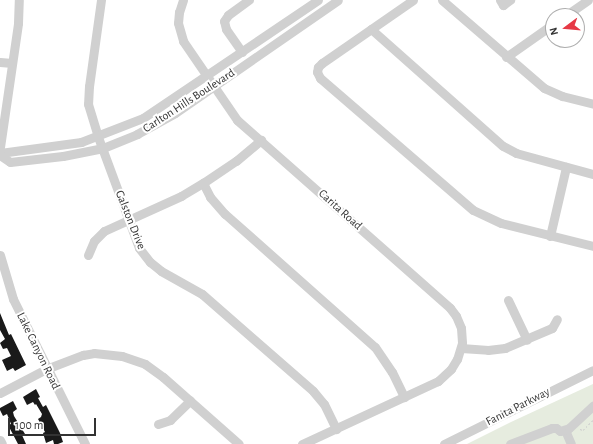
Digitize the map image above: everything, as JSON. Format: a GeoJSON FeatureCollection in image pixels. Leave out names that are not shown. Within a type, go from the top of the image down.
{"type":"FeatureCollection","features":[{"type":"Feature","properties":{"kind":"street"},"geometry":{"type":"LineString","coordinates":[[0,147],[18,24],[19,0]]}},
{"type":"Feature","properties":{"kind":"street","name":"Galston Drive"},"geometry":{"type":"LineString","coordinates":[[101,0],[88,92],[90,112],[128,221],[140,248],[150,262],[161,271],[202,294],[313,391],[324,404],[336,428]]}},
{"type":"Feature","properties":{"kind":"street","name":"Carita Road"},"geometry":{"type":"LineString","coordinates":[[183,0],[178,18],[180,34],[193,58],[237,120],[450,308],[456,316],[461,328],[461,348]]}},
{"type":"Feature","properties":{"kind":"street"},"geometry":{"type":"LineString","coordinates":[[242,52],[226,29],[224,21],[228,15],[249,0]]}},
{"type":"Feature","properties":{"kind":"street","name":"Carlton Hills Boulevard"},"geometry":{"type":"LineString","coordinates":[[0,154],[56,146],[98,137],[143,118],[318,0]]}},
{"type":"Feature","properties":{"kind":"street","name":"Carlton Hills Boulevard"},"geometry":{"type":"LineString","coordinates":[[0,154],[10,162],[63,156],[103,148],[137,134],[168,116],[338,0]]}},
{"type":"Feature","properties":{"kind":"street"},"geometry":{"type":"LineString","coordinates":[[413,0],[322,63],[318,67],[317,72],[320,78],[458,199],[473,210],[501,223],[593,246]]}},
{"type":"Feature","properties":{"kind":"street"},"geometry":{"type":"LineString","coordinates":[[442,0],[506,57],[544,88],[562,96],[593,104]]}},
{"type":"Feature","properties":{"kind":"street"},"geometry":{"type":"LineString","coordinates":[[500,0],[503,5],[510,0]]}},
{"type":"Feature","properties":{"kind":"street"},"geometry":{"type":"LineString","coordinates":[[576,8],[588,0]]}},
{"type":"Feature","properties":{"kind":"street"},"geometry":{"type":"LineString","coordinates":[[371,29],[503,146],[516,153],[593,174]]}},
{"type":"Feature","properties":{"kind":"street"},"geometry":{"type":"LineString","coordinates":[[506,57],[545,30]]}},
{"type":"Feature","properties":{"kind":"street"},"geometry":{"type":"LineString","coordinates":[[0,62],[12,63]]}},
{"type":"Feature","properties":{"kind":"street"},"geometry":{"type":"LineString","coordinates":[[88,255],[94,241],[104,231],[128,221],[203,183],[236,161],[261,140]]}},
{"type":"Feature","properties":{"kind":"street"},"geometry":{"type":"LineString","coordinates":[[550,236],[566,167]]}},
{"type":"Feature","properties":{"kind":"street"},"geometry":{"type":"LineString","coordinates":[[203,183],[210,197],[225,214],[375,347],[392,372],[404,397]]}},
{"type":"Feature","properties":{"kind":"street","name":"Lake Canyon Road"},"geometry":{"type":"LineString","coordinates":[[0,255],[3,279],[84,444]]}},
{"type":"Feature","properties":{"kind":"street"},"geometry":{"type":"LineString","coordinates":[[508,300],[526,340]]}},
{"type":"Feature","properties":{"kind":"street"},"geometry":{"type":"LineString","coordinates":[[302,444],[404,397],[443,377],[454,364],[461,348],[488,350],[505,348],[552,328],[557,320]]}},
{"type":"Feature","properties":{"kind":"street"},"geometry":{"type":"LineString","coordinates":[[0,393],[46,369],[83,355],[94,353],[122,356],[149,366],[239,444]]}},
{"type":"Feature","properties":{"kind":"street","name":"Fanita Parkway"},"geometry":{"type":"LineString","coordinates":[[444,444],[593,370]]}},
{"type":"Feature","properties":{"kind":"street"},"geometry":{"type":"LineString","coordinates":[[158,424],[170,420],[190,401]]}},
{"type":"Feature","properties":{"kind":"street"},"geometry":{"type":"LineString","coordinates":[[510,444],[552,428],[556,428],[560,431],[565,430],[593,406]]}},
{"type":"Feature","properties":{"kind":"street"},"geometry":{"type":"LineString","coordinates":[[565,430],[571,444]]}},
{"type":"Feature","properties":{"kind":"street"},"geometry":{"type":"LineString","coordinates":[[0,440],[2,444]]}},
{"type":"Feature","properties":{"kind":"path"},"geometry":{"type":"LineString","coordinates":[[574,423],[583,430],[593,420]]}},
{"type":"Feature","properties":{"kind":"shaded area"},"geometry":{"type":"Polygon","coordinates":[[[593,384],[593,444],[467,444],[511,422],[593,384]]]}},
{"type":"Feature","properties":{"kind":"building"},"geometry":{"type":"Polygon","coordinates":[[[0,313],[9,335],[11,334],[26,365],[15,371],[13,368],[7,371],[2,360],[11,356],[7,348],[3,349],[0,343],[5,339],[0,330],[0,313]]]}},
{"type":"Feature","properties":{"kind":"building"},"geometry":{"type":"Polygon","coordinates":[[[36,389],[40,397],[38,398],[43,407],[46,405],[63,442],[54,444],[53,440],[46,443],[43,433],[45,432],[38,419],[42,414],[36,404],[35,405],[33,402],[27,405],[23,397],[36,389]]]}},
{"type":"Feature","properties":{"kind":"building"},"geometry":{"type":"Polygon","coordinates":[[[13,401],[17,409],[13,412],[14,416],[25,434],[22,435],[26,444],[18,444],[8,425],[11,424],[7,414],[3,416],[0,410],[0,408],[13,401]]]}}]}
